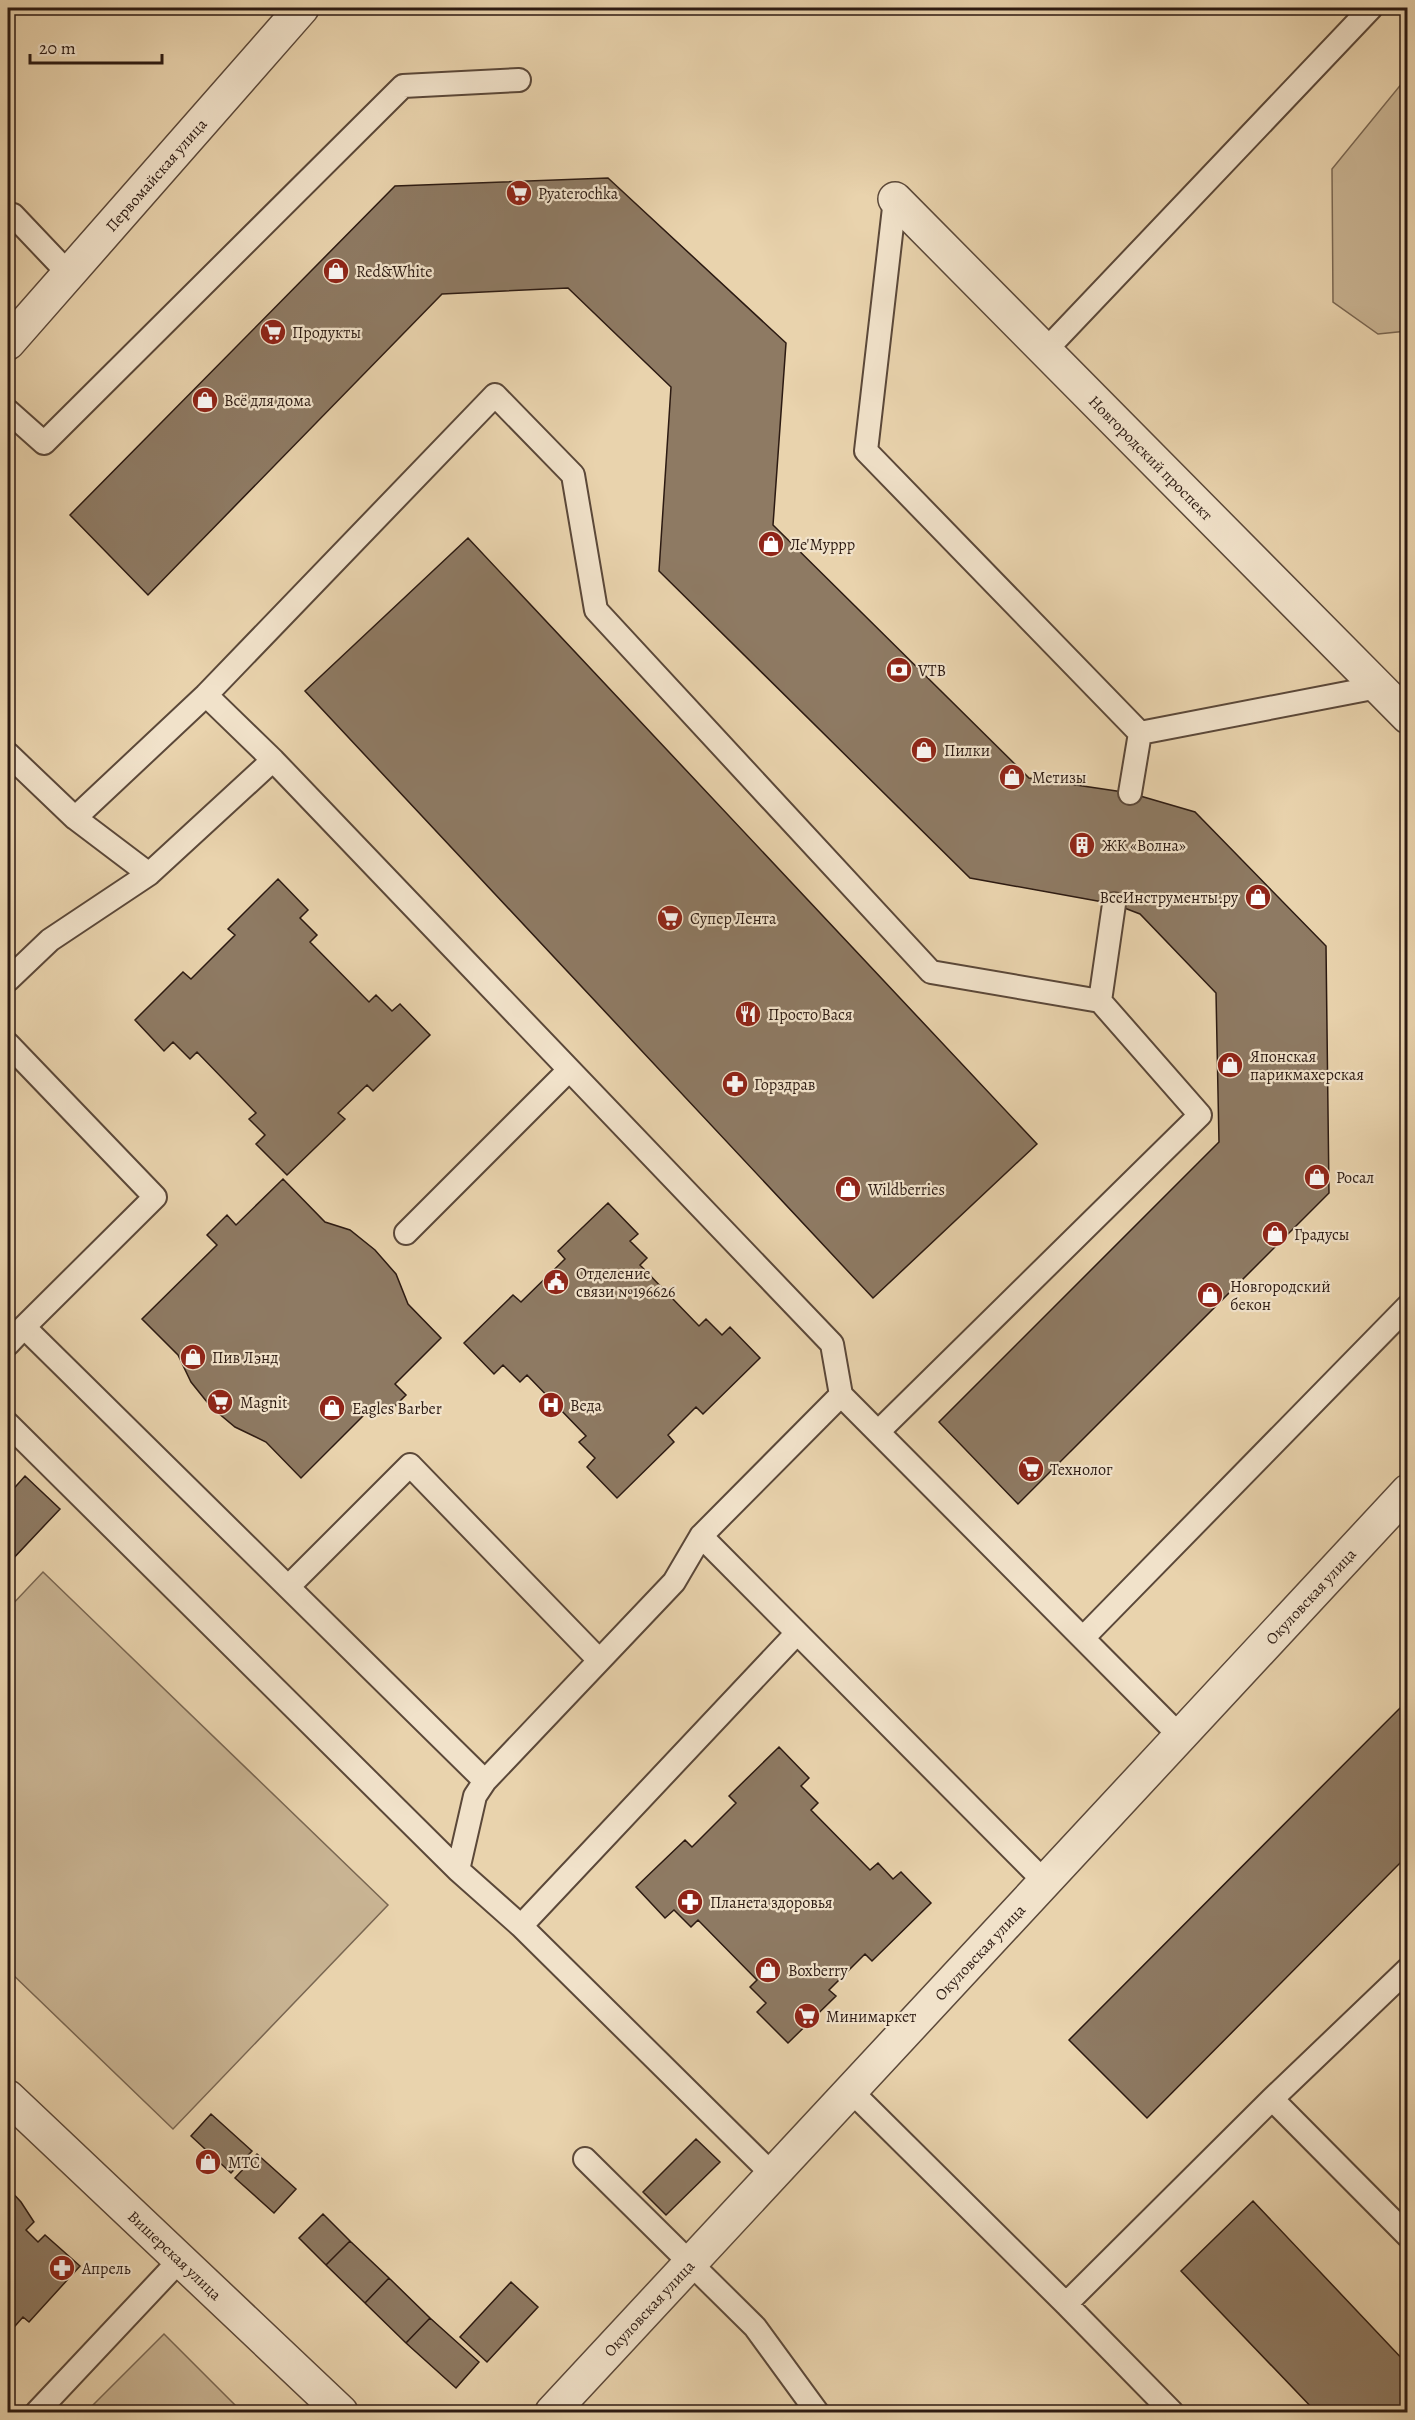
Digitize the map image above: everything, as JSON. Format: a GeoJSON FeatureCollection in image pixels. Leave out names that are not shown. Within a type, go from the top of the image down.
{"type":"FeatureCollection","features":[{"type":"Feature","properties":{"kind":"street","name":"Первомайская улица"},"geometry":{"type":"LineString","coordinates":[[8,343],[302,8]]}},
{"type":"Feature","properties":{"kind":"street","name":"Новгородский проспект"},"geometry":{"type":"LineString","coordinates":[[895,199],[1407,717]]}},
{"type":"Feature","properties":{"kind":"street","name":"Окуловская улица"},"geometry":{"type":"LineString","coordinates":[[552,2412],[1407,1491]]}},
{"type":"Feature","properties":{"kind":"street","name":"Вишерская улица"},"geometry":{"type":"LineString","coordinates":[[8,2097],[341,2412]]}},
{"type":"Feature","properties":{"kind":"lane"},"geometry":{"type":"LineString","coordinates":[[1045,351],[1371,8]]}},
{"type":"Feature","properties":{"kind":"lane"},"geometry":{"type":"LineString","coordinates":[[8,411],[44,443],[403,86],[519,80]]}},
{"type":"Feature","properties":{"kind":"lane"},"geometry":{"type":"LineString","coordinates":[[895,199],[866,451],[1140,732]]}},
{"type":"Feature","properties":{"kind":"lane"},"geometry":{"type":"LineString","coordinates":[[13,215],[69,274]]}},
{"type":"Feature","properties":{"kind":"lane"},"geometry":{"type":"LineString","coordinates":[[75,818],[206,695],[495,395],[573,475],[596,610],[931,972],[1100,1001],[1200,1115],[878,1432]]}},
{"type":"Feature","properties":{"kind":"lane"},"geometry":{"type":"LineString","coordinates":[[1140,732],[1378,687]]}},
{"type":"Feature","properties":{"kind":"lane"},"geometry":{"type":"LineString","coordinates":[[206,695],[273,760],[832,1344],[841,1395],[1180,1736]]}},
{"type":"Feature","properties":{"kind":"lane"},"geometry":{"type":"LineString","coordinates":[[1130,793],[1140,732]]}},
{"type":"Feature","properties":{"kind":"lane"},"geometry":{"type":"LineString","coordinates":[[8,754],[75,818],[149,874]]}},
{"type":"Feature","properties":{"kind":"lane"},"geometry":{"type":"LineString","coordinates":[[8,980],[50,940],[149,874],[273,760]]}},
{"type":"Feature","properties":{"kind":"lane"},"geometry":{"type":"LineString","coordinates":[[1100,1001],[1114,904]]}},
{"type":"Feature","properties":{"kind":"lane"},"geometry":{"type":"LineString","coordinates":[[8,1044],[155,1197],[8,1344]]}},
{"type":"Feature","properties":{"kind":"lane"},"geometry":{"type":"LineString","coordinates":[[406,1233],[569,1070]]}},
{"type":"Feature","properties":{"kind":"lane"},"geometry":{"type":"LineString","coordinates":[[1083,1638],[1407,1306]]}},
{"type":"Feature","properties":{"kind":"lane"},"geometry":{"type":"LineString","coordinates":[[24,1327],[485,1781]]}},
{"type":"Feature","properties":{"kind":"lane"},"geometry":{"type":"LineString","coordinates":[[458,1870],[475,1796],[485,1781],[674,1582],[701,1536],[841,1395]]}},
{"type":"Feature","properties":{"kind":"lane"},"geometry":{"type":"LineString","coordinates":[[8,1424],[458,1870],[521,1926],[773,2175]]}},
{"type":"Feature","properties":{"kind":"lane"},"geometry":{"type":"LineString","coordinates":[[288,1587],[410,1465],[599,1660]]}},
{"type":"Feature","properties":{"kind":"lane"},"geometry":{"type":"LineString","coordinates":[[701,1536],[1045,1882]]}},
{"type":"Feature","properties":{"kind":"lane"},"geometry":{"type":"LineString","coordinates":[[521,1926],[797,1633]]}},
{"type":"Feature","properties":{"kind":"lane"},"geometry":{"type":"LineString","coordinates":[[1066,2304],[1272,2099],[1407,1969]]}},
{"type":"Feature","properties":{"kind":"lane"},"geometry":{"type":"LineString","coordinates":[[851,2091],[1172,2412]]}},
{"type":"Feature","properties":{"kind":"lane"},"geometry":{"type":"LineString","coordinates":[[1272,2099],[1407,2236]]}},
{"type":"Feature","properties":{"kind":"lane"},"geometry":{"type":"LineString","coordinates":[[585,2159],[755,2327],[817,2412]]}},
{"type":"Feature","properties":{"kind":"lane"},"geometry":{"type":"LineString","coordinates":[[37,2412],[179,2261]]}},
{"type":"Feature","properties":{"kind":"shaded area"},"geometry":{"type":"Polygon","coordinates":[[[1407,77],[1407,331],[1378,334],[1333,302],[1332,169],[1407,77]]]}},
{"type":"Feature","properties":{"kind":"shaded area"},"geometry":{"type":"Polygon","coordinates":[[[43,1572],[388,1905],[173,2129],[8,1970],[8,1609],[43,1572]]]}},
{"type":"Feature","properties":{"kind":"shaded area"},"geometry":{"type":"Polygon","coordinates":[[[164,2334],[242,2412],[86,2412],[164,2334]]]}},
{"type":"Feature","properties":{"kind":"building","name":"ЖК «Волна»"},"geometry":{"type":"Polygon","coordinates":[[[608,178],[786,343],[773,525],[1029,778],[1130,793],[1195,812],[1326,946],[1329,1193],[1018,1504],[939,1422],[1219,1142],[1216,993],[1140,914],[1114,904],[970,878],[659,571],[671,387],[568,288],[442,294],[148,595],[70,515],[395,186],[608,178]]]}},
{"type":"Feature","properties":{"kind":"building","name":"Супер Лента"},"geometry":{"type":"Polygon","coordinates":[[[468,538],[1037,1144],[873,1298],[305,691],[468,538]]]}},
{"type":"Feature","properties":{"kind":"building"},"geometry":{"type":"Polygon","coordinates":[[[278,879],[308,910],[300,918],[317,935],[310,942],[369,1002],[376,995],[392,1011],[400,1004],[430,1035],[373,1091],[367,1085],[338,1113],[345,1119],[287,1175],[256,1144],[265,1135],[249,1119],[256,1113],[197,1052],[190,1059],[173,1042],[164,1051],[135,1020],[183,972],[191,979],[235,935],[228,929],[278,879]]]}},
{"type":"Feature","properties":{"kind":"building"},"geometry":{"type":"Polygon","coordinates":[[[283,1179],[325,1222],[350,1230],[375,1250],[396,1274],[408,1304],[441,1338],[395,1384],[406,1395],[386,1415],[375,1404],[301,1478],[266,1442],[235,1427],[211,1407],[191,1382],[178,1355],[142,1319],[217,1245],[207,1235],[227,1215],[236,1225],[283,1179]]]}},
{"type":"Feature","properties":{"kind":"building"},"geometry":{"type":"Polygon","coordinates":[[[608,1203],[638,1234],[630,1241],[647,1258],[640,1265],[699,1326],[706,1319],[722,1335],[730,1327],[760,1358],[703,1414],[696,1407],[668,1435],[674,1442],[617,1498],[587,1467],[595,1458],[579,1442],[586,1436],[527,1375],[520,1382],[503,1365],[494,1374],[464,1343],[513,1295],[521,1302],[565,1259],[558,1251],[608,1203]]]}},
{"type":"Feature","properties":{"kind":"building"},"geometry":{"type":"Polygon","coordinates":[[[25,1476],[60,1509],[8,1564],[8,1495],[25,1476]]]}},
{"type":"Feature","properties":{"kind":"building"},"geometry":{"type":"Polygon","coordinates":[[[1408,1700],[1408,1855],[1147,2118],[1069,2040],[1408,1700]]]}},
{"type":"Feature","properties":{"kind":"building"},"geometry":{"type":"Polygon","coordinates":[[[779,1747],[809,1778],[801,1786],[818,1803],[811,1810],[870,1870],[878,1863],[893,1879],[901,1872],[931,1903],[872,1961],[865,1954],[829,1990],[836,1996],[788,2043],[757,2012],[766,2003],[750,1987],[757,1980],[698,1920],[691,1927],[674,1910],[665,1918],[636,1887],[685,1840],[692,1847],[736,1803],[729,1796],[779,1747]]]}},
{"type":"Feature","properties":{"kind":"building"},"geometry":{"type":"Polygon","coordinates":[[[211,2114],[252,2151],[231,2173],[191,2136],[211,2114]]]}},
{"type":"Feature","properties":{"kind":"building"},"geometry":{"type":"Polygon","coordinates":[[[696,2139],[720,2162],[666,2215],[643,2192],[696,2139]]]}},
{"type":"Feature","properties":{"kind":"building"},"geometry":{"type":"Polygon","coordinates":[[[257,2154],[296,2189],[274,2213],[235,2178],[257,2154]]]}},
{"type":"Feature","properties":{"kind":"building"},"geometry":{"type":"Polygon","coordinates":[[[8,2188],[21,2202],[34,2222],[26,2230],[38,2242],[45,2235],[80,2266],[29,2322],[23,2317],[8,2334],[8,2188]]]}},
{"type":"Feature","properties":{"kind":"building"},"geometry":{"type":"Polygon","coordinates":[[[1253,2201],[1408,2365],[1408,2412],[1316,2412],[1181,2271],[1253,2201]]]}},
{"type":"Feature","properties":{"kind":"building"},"geometry":{"type":"Polygon","coordinates":[[[323,2214],[350,2241],[326,2265],[299,2238],[323,2214]]]}},
{"type":"Feature","properties":{"kind":"building"},"geometry":{"type":"Polygon","coordinates":[[[350,2241],[389,2278],[365,2303],[326,2265],[350,2241]]]}},
{"type":"Feature","properties":{"kind":"building"},"geometry":{"type":"Polygon","coordinates":[[[389,2278],[430,2318],[406,2343],[365,2303],[389,2278]]]}},
{"type":"Feature","properties":{"kind":"building"},"geometry":{"type":"Polygon","coordinates":[[[511,2282],[538,2307],[487,2362],[460,2337],[511,2282]]]}},
{"type":"Feature","properties":{"kind":"building"},"geometry":{"type":"Polygon","coordinates":[[[430,2318],[479,2362],[456,2388],[406,2343],[430,2318]]]}},
{"type":"Feature","properties":{"kind":"place","name":"Pyaterochka"},"geometry":{"type":"Point","coordinates":[519,193]}},
{"type":"Feature","properties":{"kind":"place","name":"Red&White"},"geometry":{"type":"Point","coordinates":[336,271]}},
{"type":"Feature","properties":{"kind":"place","name":"Продукты"},"geometry":{"type":"Point","coordinates":[273,332]}},
{"type":"Feature","properties":{"kind":"place","name":"Всё для дома"},"geometry":{"type":"Point","coordinates":[205,400]}},
{"type":"Feature","properties":{"kind":"place","name":"Ле'Муррр"},"geometry":{"type":"Point","coordinates":[771,544]}},
{"type":"Feature","properties":{"kind":"place","name":"VTB"},"geometry":{"type":"Point","coordinates":[899,670]}},
{"type":"Feature","properties":{"kind":"place","name":"Пилки"},"geometry":{"type":"Point","coordinates":[924,750]}},
{"type":"Feature","properties":{"kind":"place","name":"Метизы"},"geometry":{"type":"Point","coordinates":[1012,777]}},
{"type":"Feature","properties":{"kind":"place","name":"ЖК «Волна»"},"geometry":{"type":"Point","coordinates":[1082,845]}},
{"type":"Feature","properties":{"kind":"place","name":"ВсеИнструменты.ру"},"geometry":{"type":"Point","coordinates":[1258,897]}},
{"type":"Feature","properties":{"kind":"place","name":"Супер Лента"},"geometry":{"type":"Point","coordinates":[670,918]}},
{"type":"Feature","properties":{"kind":"place","name":"Просто Вася"},"geometry":{"type":"Point","coordinates":[748,1014]}},
{"type":"Feature","properties":{"kind":"place","name":"Японская парикмахерская"},"geometry":{"type":"Point","coordinates":[1230,1065]}},
{"type":"Feature","properties":{"kind":"place","name":"Горздрав"},"geometry":{"type":"Point","coordinates":[735,1084]}},
{"type":"Feature","properties":{"kind":"place","name":"Росал"},"geometry":{"type":"Point","coordinates":[1317,1177]}},
{"type":"Feature","properties":{"kind":"place","name":"Wildberries"},"geometry":{"type":"Point","coordinates":[848,1189]}},
{"type":"Feature","properties":{"kind":"place","name":"Градусы"},"geometry":{"type":"Point","coordinates":[1275,1234]}},
{"type":"Feature","properties":{"kind":"place","name":"Отделение связи №196626"},"geometry":{"type":"Point","coordinates":[556,1282]}},
{"type":"Feature","properties":{"kind":"place","name":"Новгородский бекон"},"geometry":{"type":"Point","coordinates":[1210,1295]}},
{"type":"Feature","properties":{"kind":"place","name":"Пив Лэнд"},"geometry":{"type":"Point","coordinates":[193,1357]}},
{"type":"Feature","properties":{"kind":"place","name":"Magnit"},"geometry":{"type":"Point","coordinates":[220,1402]}},
{"type":"Feature","properties":{"kind":"place","name":"Веда"},"geometry":{"type":"Point","coordinates":[551,1405]}},
{"type":"Feature","properties":{"kind":"place","name":"Eagles Barber"},"geometry":{"type":"Point","coordinates":[332,1408]}},
{"type":"Feature","properties":{"kind":"place","name":"Технолог"},"geometry":{"type":"Point","coordinates":[1031,1469]}},
{"type":"Feature","properties":{"kind":"place","name":"Планета здоровья"},"geometry":{"type":"Point","coordinates":[690,1902]}},
{"type":"Feature","properties":{"kind":"place","name":"Boxberry"},"geometry":{"type":"Point","coordinates":[768,1970]}},
{"type":"Feature","properties":{"kind":"place","name":"Минимаркет"},"geometry":{"type":"Point","coordinates":[807,2016]}},
{"type":"Feature","properties":{"kind":"place","name":"МТС"},"geometry":{"type":"Point","coordinates":[208,2162]}},
{"type":"Feature","properties":{"kind":"place","name":"Апрель"},"geometry":{"type":"Point","coordinates":[62,2268]}}]}
